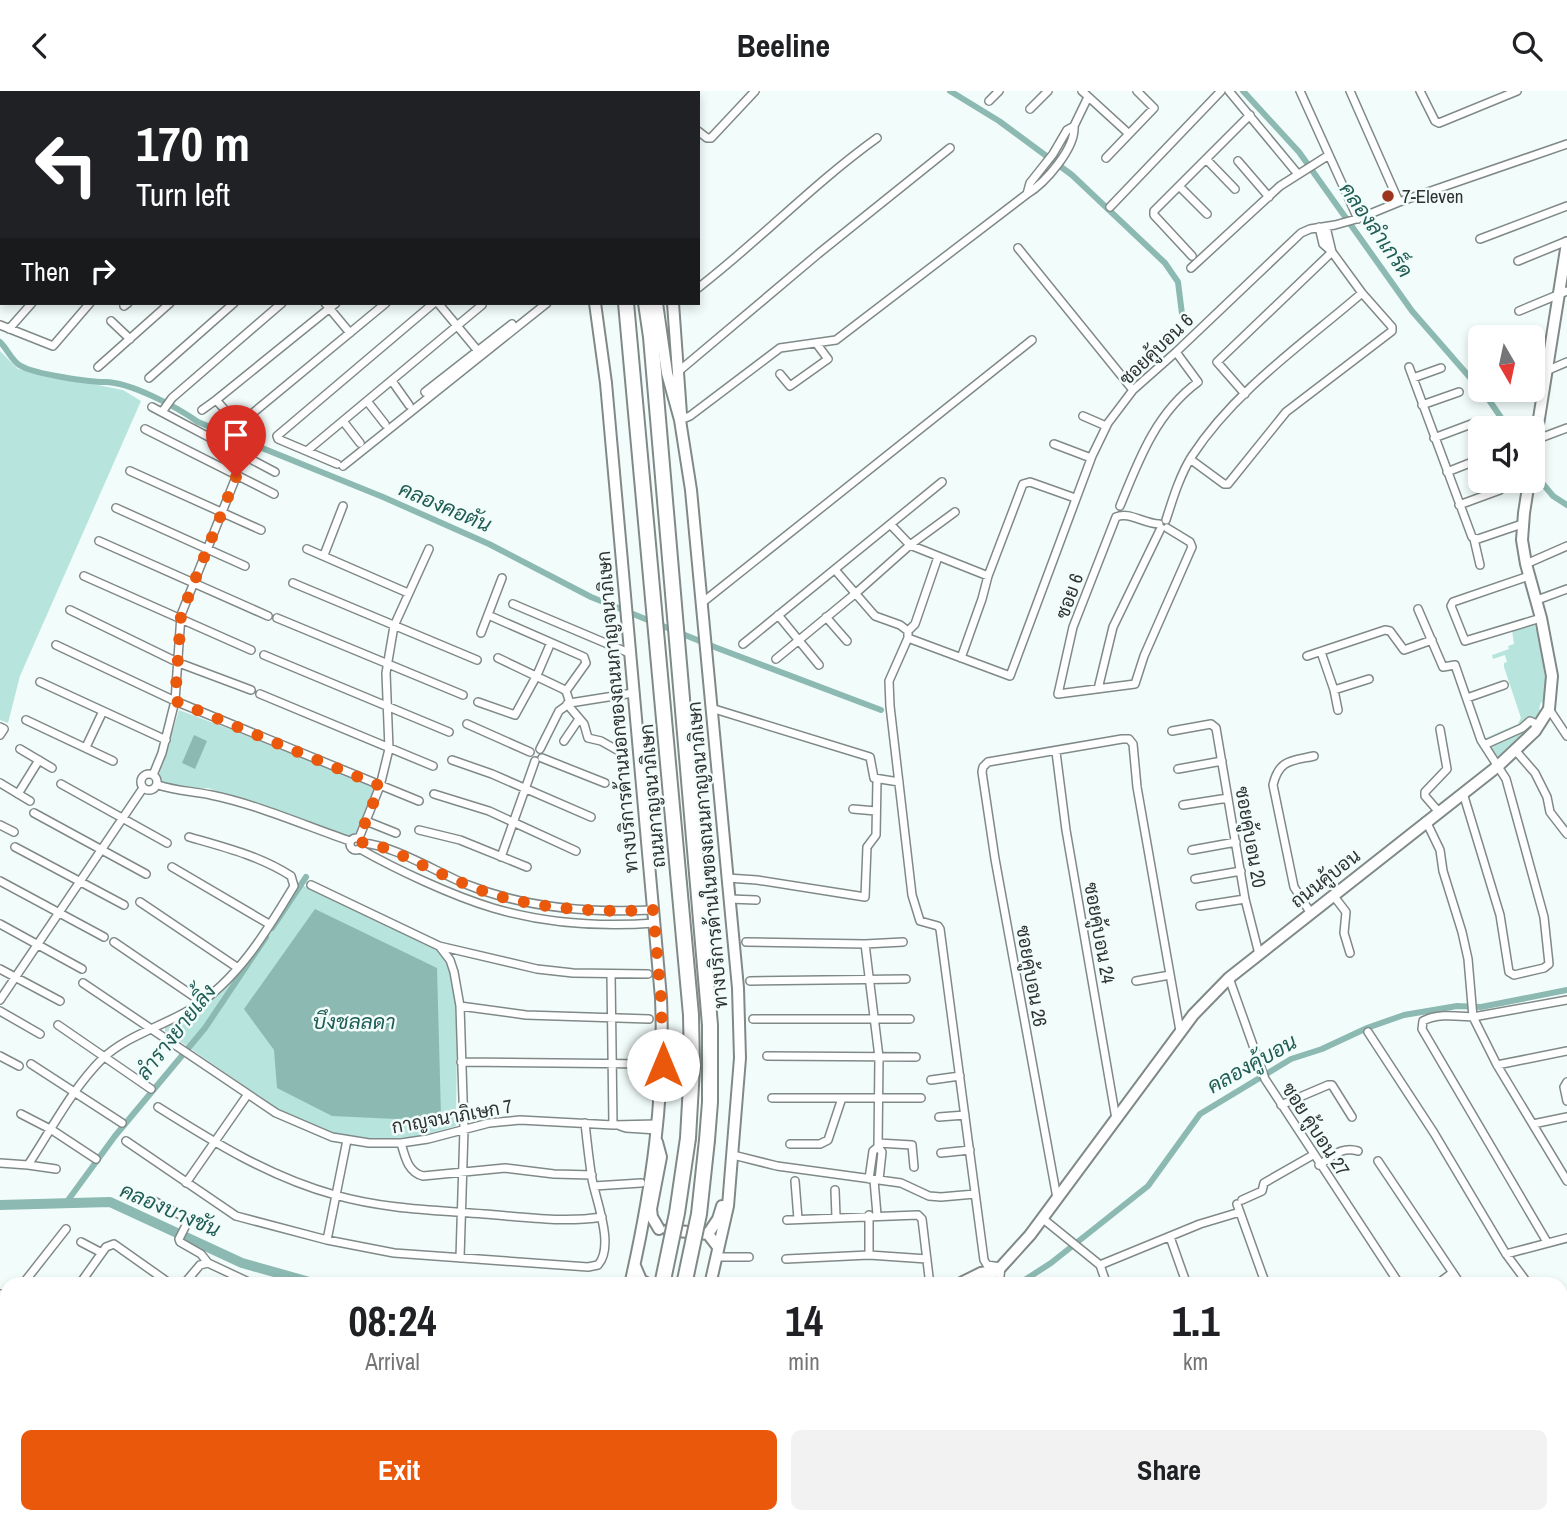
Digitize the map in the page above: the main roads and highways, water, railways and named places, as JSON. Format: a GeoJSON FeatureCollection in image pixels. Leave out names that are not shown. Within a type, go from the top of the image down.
{"type":"FeatureCollection","features":[{"type":"Feature","properties":{"kind":"highway","name":"ถนนกาญจนาภิเษก"},"geometry":{"type":"LineString","coordinates":[[626,305],[691,1015],[692,1067],[688,1138],[665,1277]]}},
{"type":"Feature","properties":{"kind":"highway","name":"ถนนกาญจนาภิเษก"},"geometry":{"type":"LineString","coordinates":[[646,305],[710,1025],[707,1140],[699,1214],[686,1277]]}},
{"type":"Feature","properties":{"kind":"main road"},"geometry":{"type":"LineString","coordinates":[[1539,416],[1562,293],[1567,242]]}},
{"type":"Feature","properties":{"kind":"main road","name":"ทางบริการด้านนอกของถนนกาญจนาภิเษก"},"geometry":{"type":"LineString","coordinates":[[595,305],[606,383],[663,1045],[657,1131],[632,1277]]}},
{"type":"Feature","properties":{"kind":"main road","name":"ทางบริการด้านในของถนนกาญจนาภิเษก"},"geometry":{"type":"LineString","coordinates":[[657,305],[667,373],[680,420],[691,490],[737,988],[740,1058],[733,1155],[728,1206],[711,1277]]}},
{"type":"Feature","properties":{"kind":"main road","name":"ทางบริการด้านในของถนนกาญจนาภิเษก"},"geometry":{"type":"LineString","coordinates":[[675,305],[682,411],[680,420]]}},
{"type":"Feature","properties":{"kind":"main road","name":"ถนนคู้บอน"},"geometry":{"type":"LineString","coordinates":[[973,1277],[981,1273],[998,1276],[1180,1031],[1212,993],[1310,912],[1498,766],[1539,725],[1549,709],[1552,676],[1537,600],[1527,570],[1522,524],[1527,493]]}},
{"type":"Feature","properties":{"kind":"main road"},"geometry":{"type":"LineString","coordinates":[[657,1131],[661,1157],[651,1209],[659,1229]]}},
{"type":"Feature","properties":{"kind":"main road"},"geometry":{"type":"LineString","coordinates":[[708,1234],[718,1219],[728,1189]]}},
{"type":"Feature","properties":{"kind":"main road"},"geometry":{"type":"LineString","coordinates":[[640,1236],[659,1229],[708,1234]]}},
{"type":"Feature","properties":{"kind":"main road"},"geometry":{"type":"LineString","coordinates":[[708,1234],[717,1252]]}},
{"type":"Feature","properties":{"kind":"main road"},"geometry":{"type":"LineString","coordinates":[[635,1265],[640,1277]]}},
{"type":"Feature","properties":{"kind":"water"},"geometry":{"type":"Polygon","coordinates":[[[194,735],[207,741],[195,769],[182,763],[194,735]]]}},
{"type":"Feature","properties":{"kind":"water","name":"บึงชลลดา"},"geometry":{"type":"Polygon","coordinates":[[[315,909],[437,968],[441,1116],[396,1119],[332,1116],[277,1088],[274,1050],[244,1009],[315,909]]]}},
{"type":"Feature","properties":{"kind":"waterway"},"geometry":{"type":"LineString","coordinates":[[950,91],[999,121],[1072,175],[1165,263],[1178,282],[1182,314]]}},
{"type":"Feature","properties":{"kind":"waterway","name":"คลองลำเกร็ด"},"geometry":{"type":"LineString","coordinates":[[1243,91],[1299,152],[1412,311],[1468,375]]}},
{"type":"Feature","properties":{"kind":"waterway","name":"คลองคอตัน"},"geometry":{"type":"LineString","coordinates":[[0,342],[15,361],[28,369],[62,377],[115,383],[140,391],[198,422],[383,497],[489,544],[591,597],[881,710]]}},
{"type":"Feature","properties":{"kind":"waterway","name":"คลองลำเกร็ด"},"geometry":{"type":"LineString","coordinates":[[1491,403],[1500,416]]}},
{"type":"Feature","properties":{"kind":"waterway","name":"คลองคู้บอน"},"geometry":{"type":"LineString","coordinates":[[1545,486],[1553,496],[1567,505]]}},
{"type":"Feature","properties":{"kind":"waterway","name":"ลำรางยายเลิ้ง"},"geometry":{"type":"LineString","coordinates":[[272,928],[306,877]]}},
{"type":"Feature","properties":{"kind":"waterway","name":"ลำรางยายเลิ้ง"},"geometry":{"type":"LineString","coordinates":[[66,1203],[115,1136],[205,1028],[266,937]]}},
{"type":"Feature","properties":{"kind":"waterway","name":"คลองคู้บอน"},"geometry":{"type":"LineString","coordinates":[[1029,1277],[1148,1186],[1200,1114],[1291,1059],[1404,1015],[1457,1006],[1481,1007],[1567,990]]}},
{"type":"Feature","properties":{"kind":"waterway","name":"คลองบางชัน"},"geometry":{"type":"LineString","coordinates":[[0,1205],[110,1202],[242,1263],[292,1277]]}},
{"type":"Feature","properties":{"kind":"place","name":"7-Eleven"},"geometry":{"type":"Point","coordinates":[1388,196]}}]}
